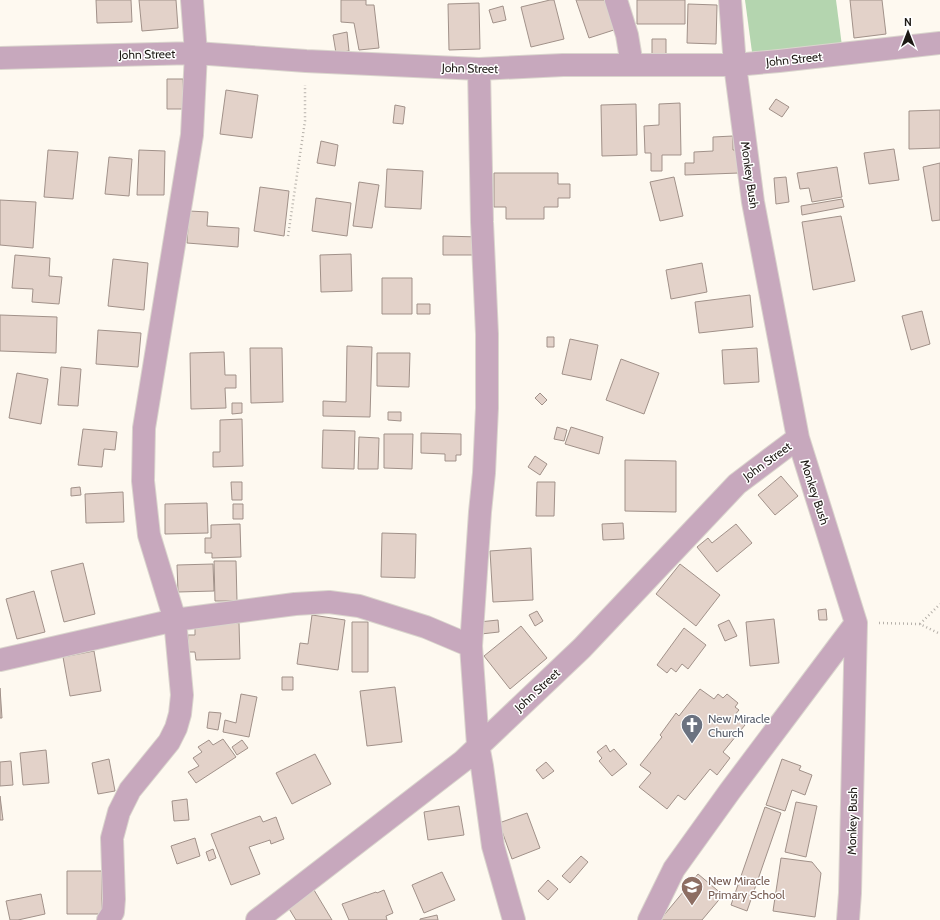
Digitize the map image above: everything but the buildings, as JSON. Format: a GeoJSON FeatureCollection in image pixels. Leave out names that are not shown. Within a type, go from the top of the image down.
{"type":"FeatureCollection","features":[{"type":"Feature","properties":{"kind":"street"},"geometry":{"type":"LineString","coordinates":[[108,920],[113,912],[114,899],[112,838],[119,812],[130,790],[169,742],[176,728],[180,714],[182,695],[175,620],[149,535],[143,481],[144,428],[192,135],[196,53],[192,0]]}},
{"type":"Feature","properties":{"kind":"street"},"geometry":{"type":"LineString","coordinates":[[616,0],[627,35],[632,65]]}},
{"type":"Feature","properties":{"kind":"street","name":"Monkey Bush"},"geometry":{"type":"LineString","coordinates":[[730,0],[735,65],[753,202],[798,438],[856,622],[850,893],[848,920]]}},
{"type":"Feature","properties":{"kind":"street","name":"John Street"},"geometry":{"type":"LineString","coordinates":[[0,58],[196,53],[306,61],[479,69],[563,65],[735,65],[787,61],[940,43]]}},
{"type":"Feature","properties":{"kind":"street"},"geometry":{"type":"LineString","coordinates":[[479,69],[482,222],[487,334],[486,408],[484,473],[471,646],[478,745],[493,846],[514,920]]}},
{"type":"Feature","properties":{"kind":"street","name":"John Street"},"geometry":{"type":"LineString","coordinates":[[257,920],[463,761],[478,745],[582,648],[736,484],[798,438]]}},
{"type":"Feature","properties":{"kind":"street"},"geometry":{"type":"LineString","coordinates":[[0,660],[175,620],[295,604],[329,602],[359,606],[426,628],[471,646]]}},
{"type":"Feature","properties":{"kind":"street"},"geometry":{"type":"LineString","coordinates":[[649,920],[674,869],[856,622]]}},
{"type":"Feature","properties":{"kind":"path"},"geometry":{"type":"LineString","coordinates":[[288,236],[304,121],[306,61]]}},
{"type":"Feature","properties":{"kind":"path"},"geometry":{"type":"LineString","coordinates":[[920,624],[940,604]]}},
{"type":"Feature","properties":{"kind":"path"},"geometry":{"type":"LineString","coordinates":[[856,622],[920,624],[940,634]]}},
{"type":"Feature","properties":{"kind":"green space"},"geometry":{"type":"Polygon","coordinates":[[[745,0],[836,0],[842,46],[752,52],[745,0]]]}},
{"type":"Feature","properties":{"kind":"place","name":"New Miracle Church"},"geometry":{"type":"Point","coordinates":[692,744]}},
{"type":"Feature","properties":{"kind":"place","name":"New Miracle Primary School"},"geometry":{"type":"Point","coordinates":[692,906]}}]}
